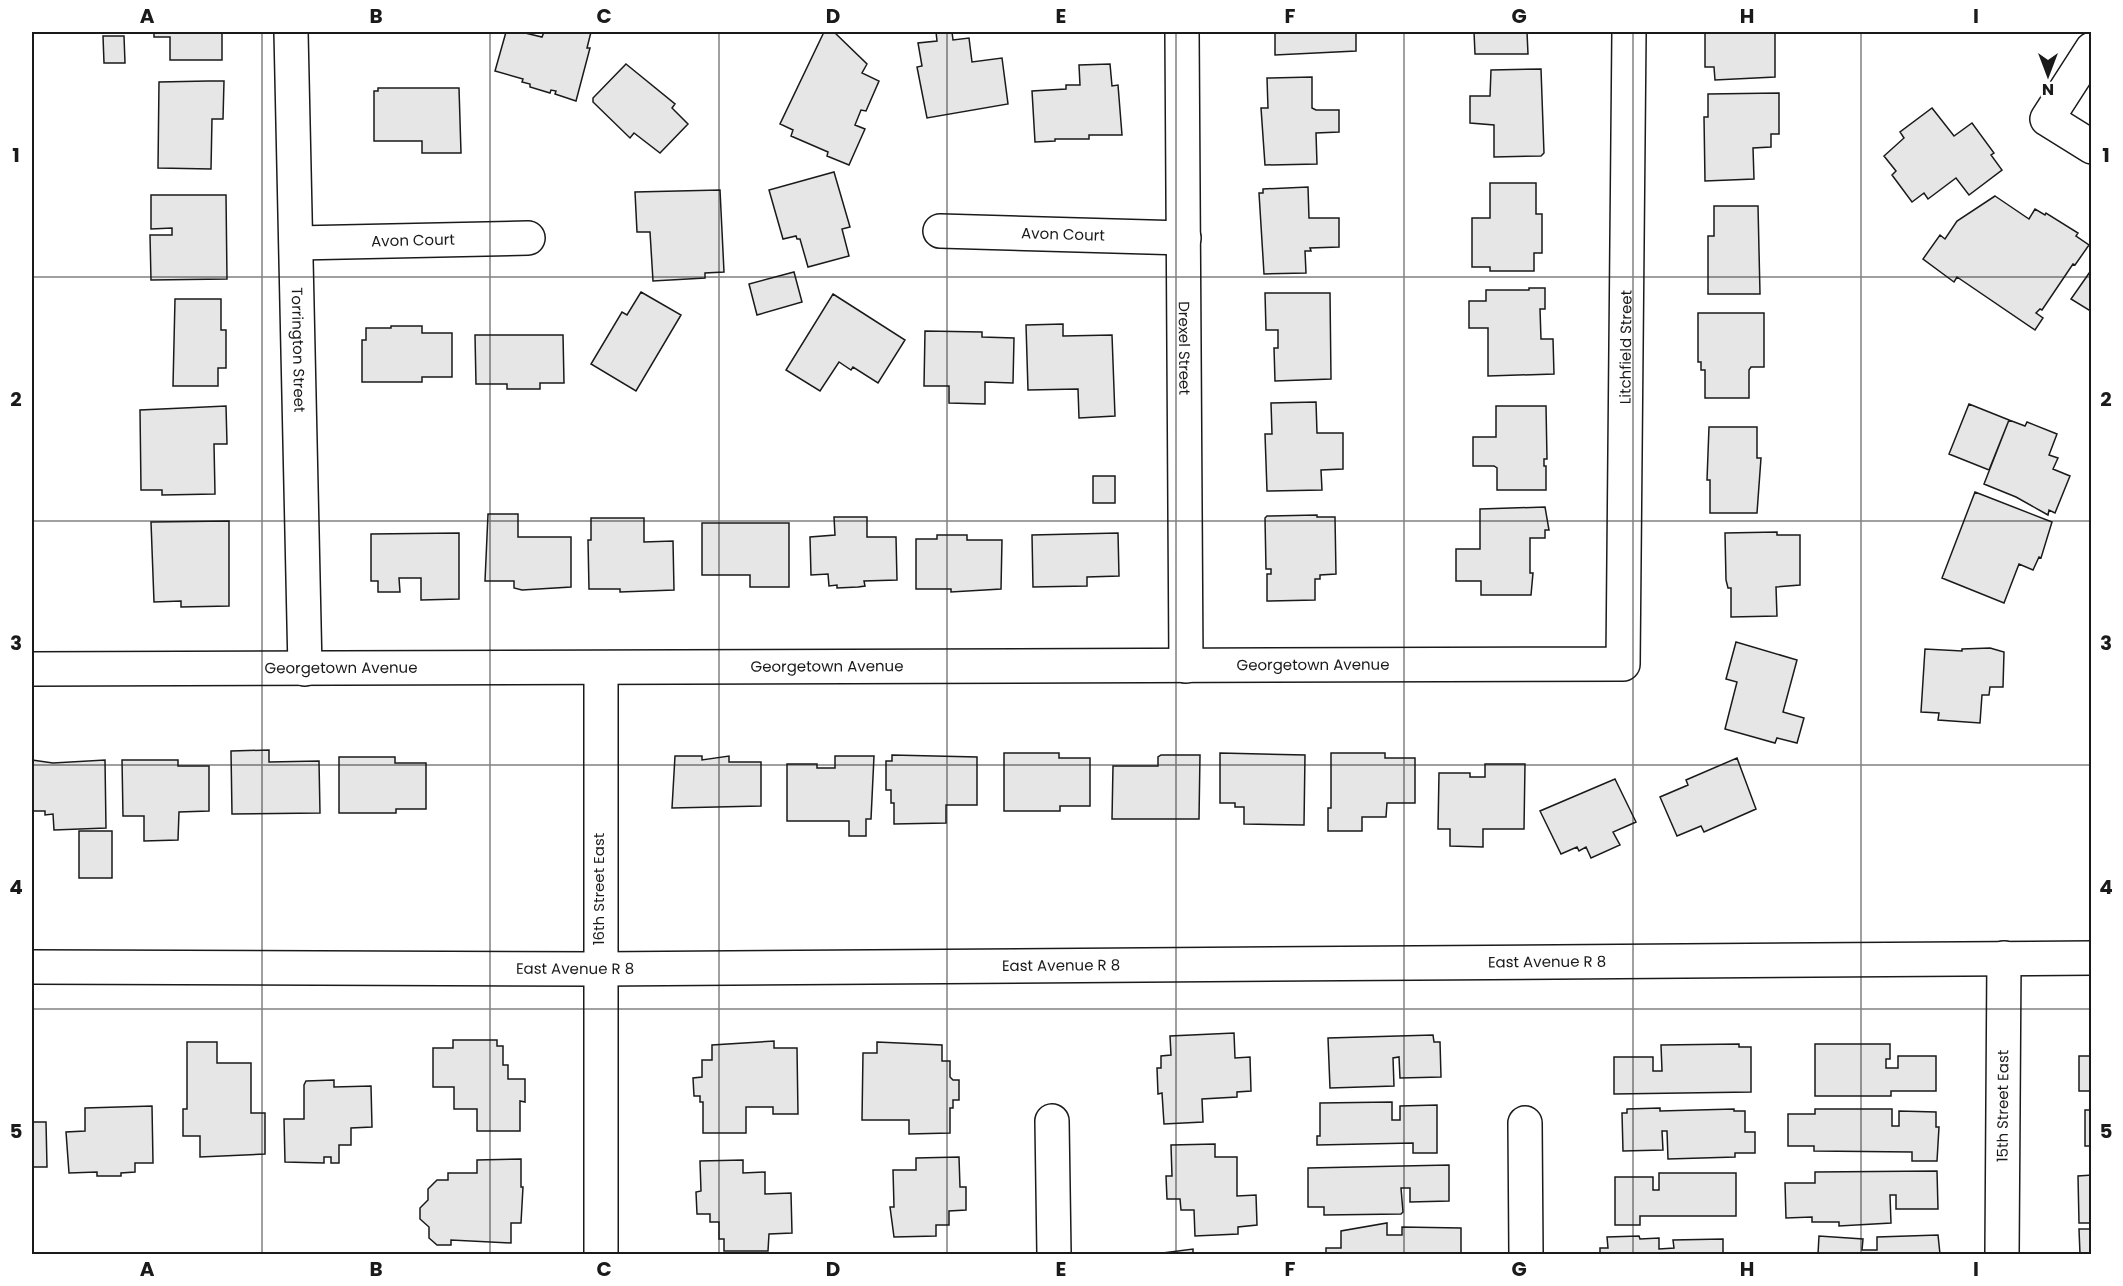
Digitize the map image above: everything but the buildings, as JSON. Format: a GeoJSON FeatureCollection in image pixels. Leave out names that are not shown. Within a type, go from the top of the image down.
{"type":"FeatureCollection","features":[{"type":"Feature","properties":{"kind":"street","name":"Torrington Street"},"geometry":{"type":"LineString","coordinates":[[291,32],[305,669]]}},
{"type":"Feature","properties":{"kind":"street","name":"Drexel Street"},"geometry":{"type":"LineString","coordinates":[[1182,32],[1186,666]]}},
{"type":"Feature","properties":{"kind":"street","name":"Litchfield Street"},"geometry":{"type":"LineString","coordinates":[[1623,664],[1629,32]]}},
{"type":"Feature","properties":{"kind":"street"},"geometry":{"type":"LineString","coordinates":[[2091,49],[2047,119],[2091,147]]}},
{"type":"Feature","properties":{"kind":"street","name":"Avon Court"},"geometry":{"type":"LineString","coordinates":[[940,231],[1184,238]]}},
{"type":"Feature","properties":{"kind":"street","name":"Avon Court"},"geometry":{"type":"LineString","coordinates":[[297,243],[528,238]]}},
{"type":"Feature","properties":{"kind":"street","name":"Georgetown Avenue"},"geometry":{"type":"LineString","coordinates":[[32,669],[1623,664]]}},
{"type":"Feature","properties":{"kind":"street","name":"16th Street East"},"geometry":{"type":"LineString","coordinates":[[601,668],[599,969],[601,1254]]}},
{"type":"Feature","properties":{"kind":"street","name":"15th Street East"},"geometry":{"type":"LineString","coordinates":[[2002,1254],[2004,958]]}},
{"type":"Feature","properties":{"kind":"street","name":"East Avenue R 8"},"geometry":{"type":"LineString","coordinates":[[32,967],[599,969],[2091,958]]}},
{"type":"Feature","properties":{"kind":"street"},"geometry":{"type":"LineString","coordinates":[[1052,1121],[1054,1254]]}},
{"type":"Feature","properties":{"kind":"street"},"geometry":{"type":"LineString","coordinates":[[1525,1124],[1526,1254]]}}]}
